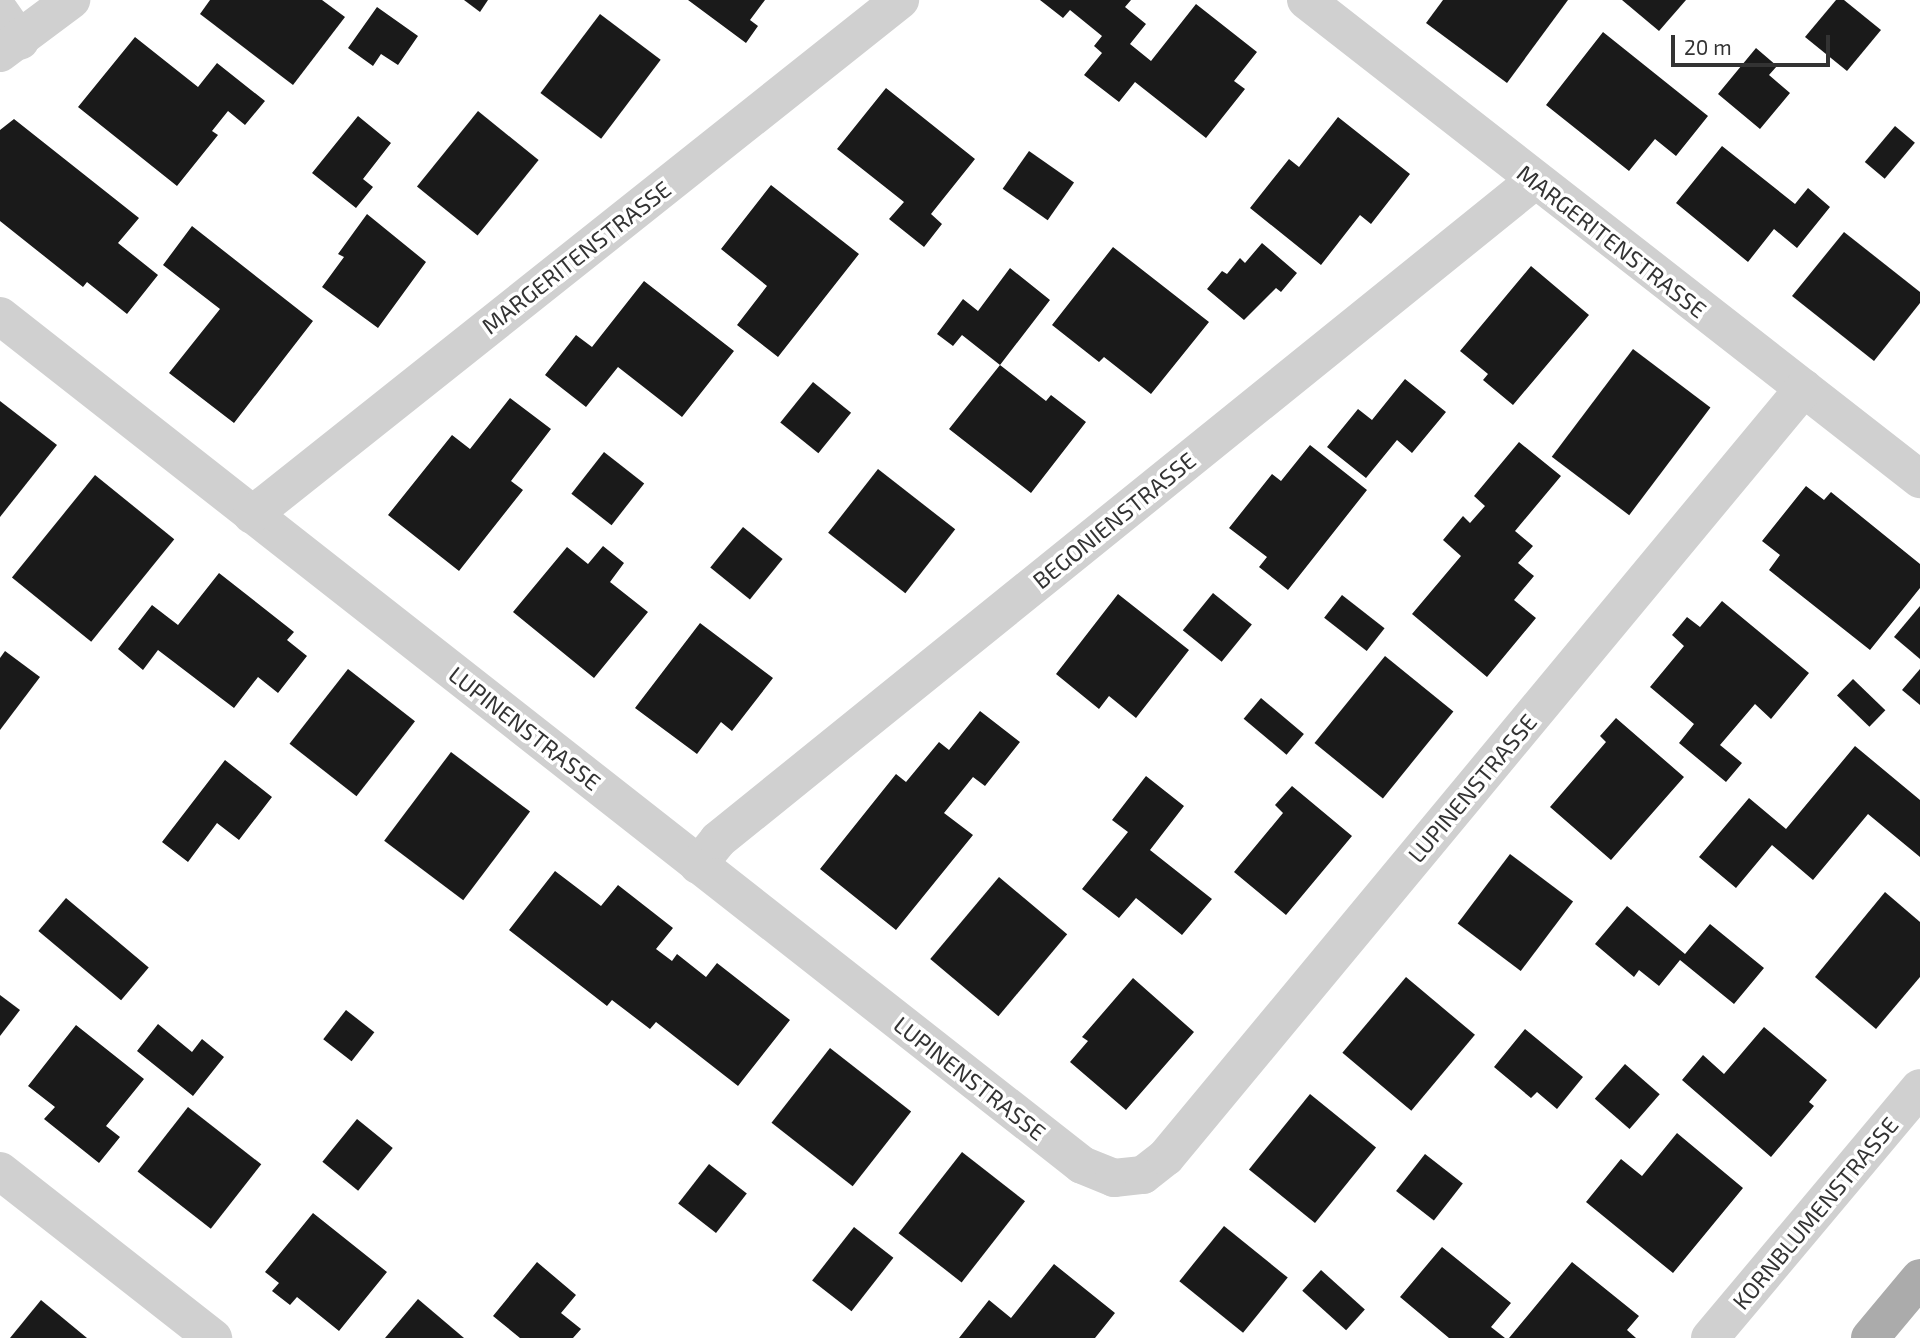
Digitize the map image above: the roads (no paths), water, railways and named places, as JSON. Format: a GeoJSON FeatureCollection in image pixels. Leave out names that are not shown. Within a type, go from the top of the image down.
{"type":"FeatureCollection","features":[{"type":"Feature","properties":{"kind":"main road"},"geometry":{"type":"LineString","coordinates":[[1870,1338],[1920,1278]]}},
{"type":"Feature","properties":{"kind":"street"},"geometry":{"type":"LineString","coordinates":[[6,35],[71,0]]}},
{"type":"Feature","properties":{"kind":"street","name":"MARGERITENSTRASSE"},"geometry":{"type":"LineString","coordinates":[[252,515],[900,0]]}},
{"type":"Feature","properties":{"kind":"street","name":"MARGERITENSTRASSE"},"geometry":{"type":"LineString","coordinates":[[1307,0],[1534,181],[1920,479]]}},
{"type":"Feature","properties":{"kind":"street","name":"BEGONIENSTRASSE"},"geometry":{"type":"LineString","coordinates":[[698,865],[718,840],[1534,181]]}},
{"type":"Feature","properties":{"kind":"street","name":"LUPINENSTRASSE"},"geometry":{"type":"LineString","coordinates":[[0,316],[1082,1165],[1114,1178],[1143,1175],[1166,1157],[1804,388]]}},
{"type":"Feature","properties":{"kind":"street","name":"KORNBLUMENSTRASSE"},"geometry":{"type":"LineString","coordinates":[[1710,1338],[1920,1087]]}},
{"type":"Feature","properties":{"kind":"street"},"geometry":{"type":"LineString","coordinates":[[0,1171],[213,1338]]}}]}
